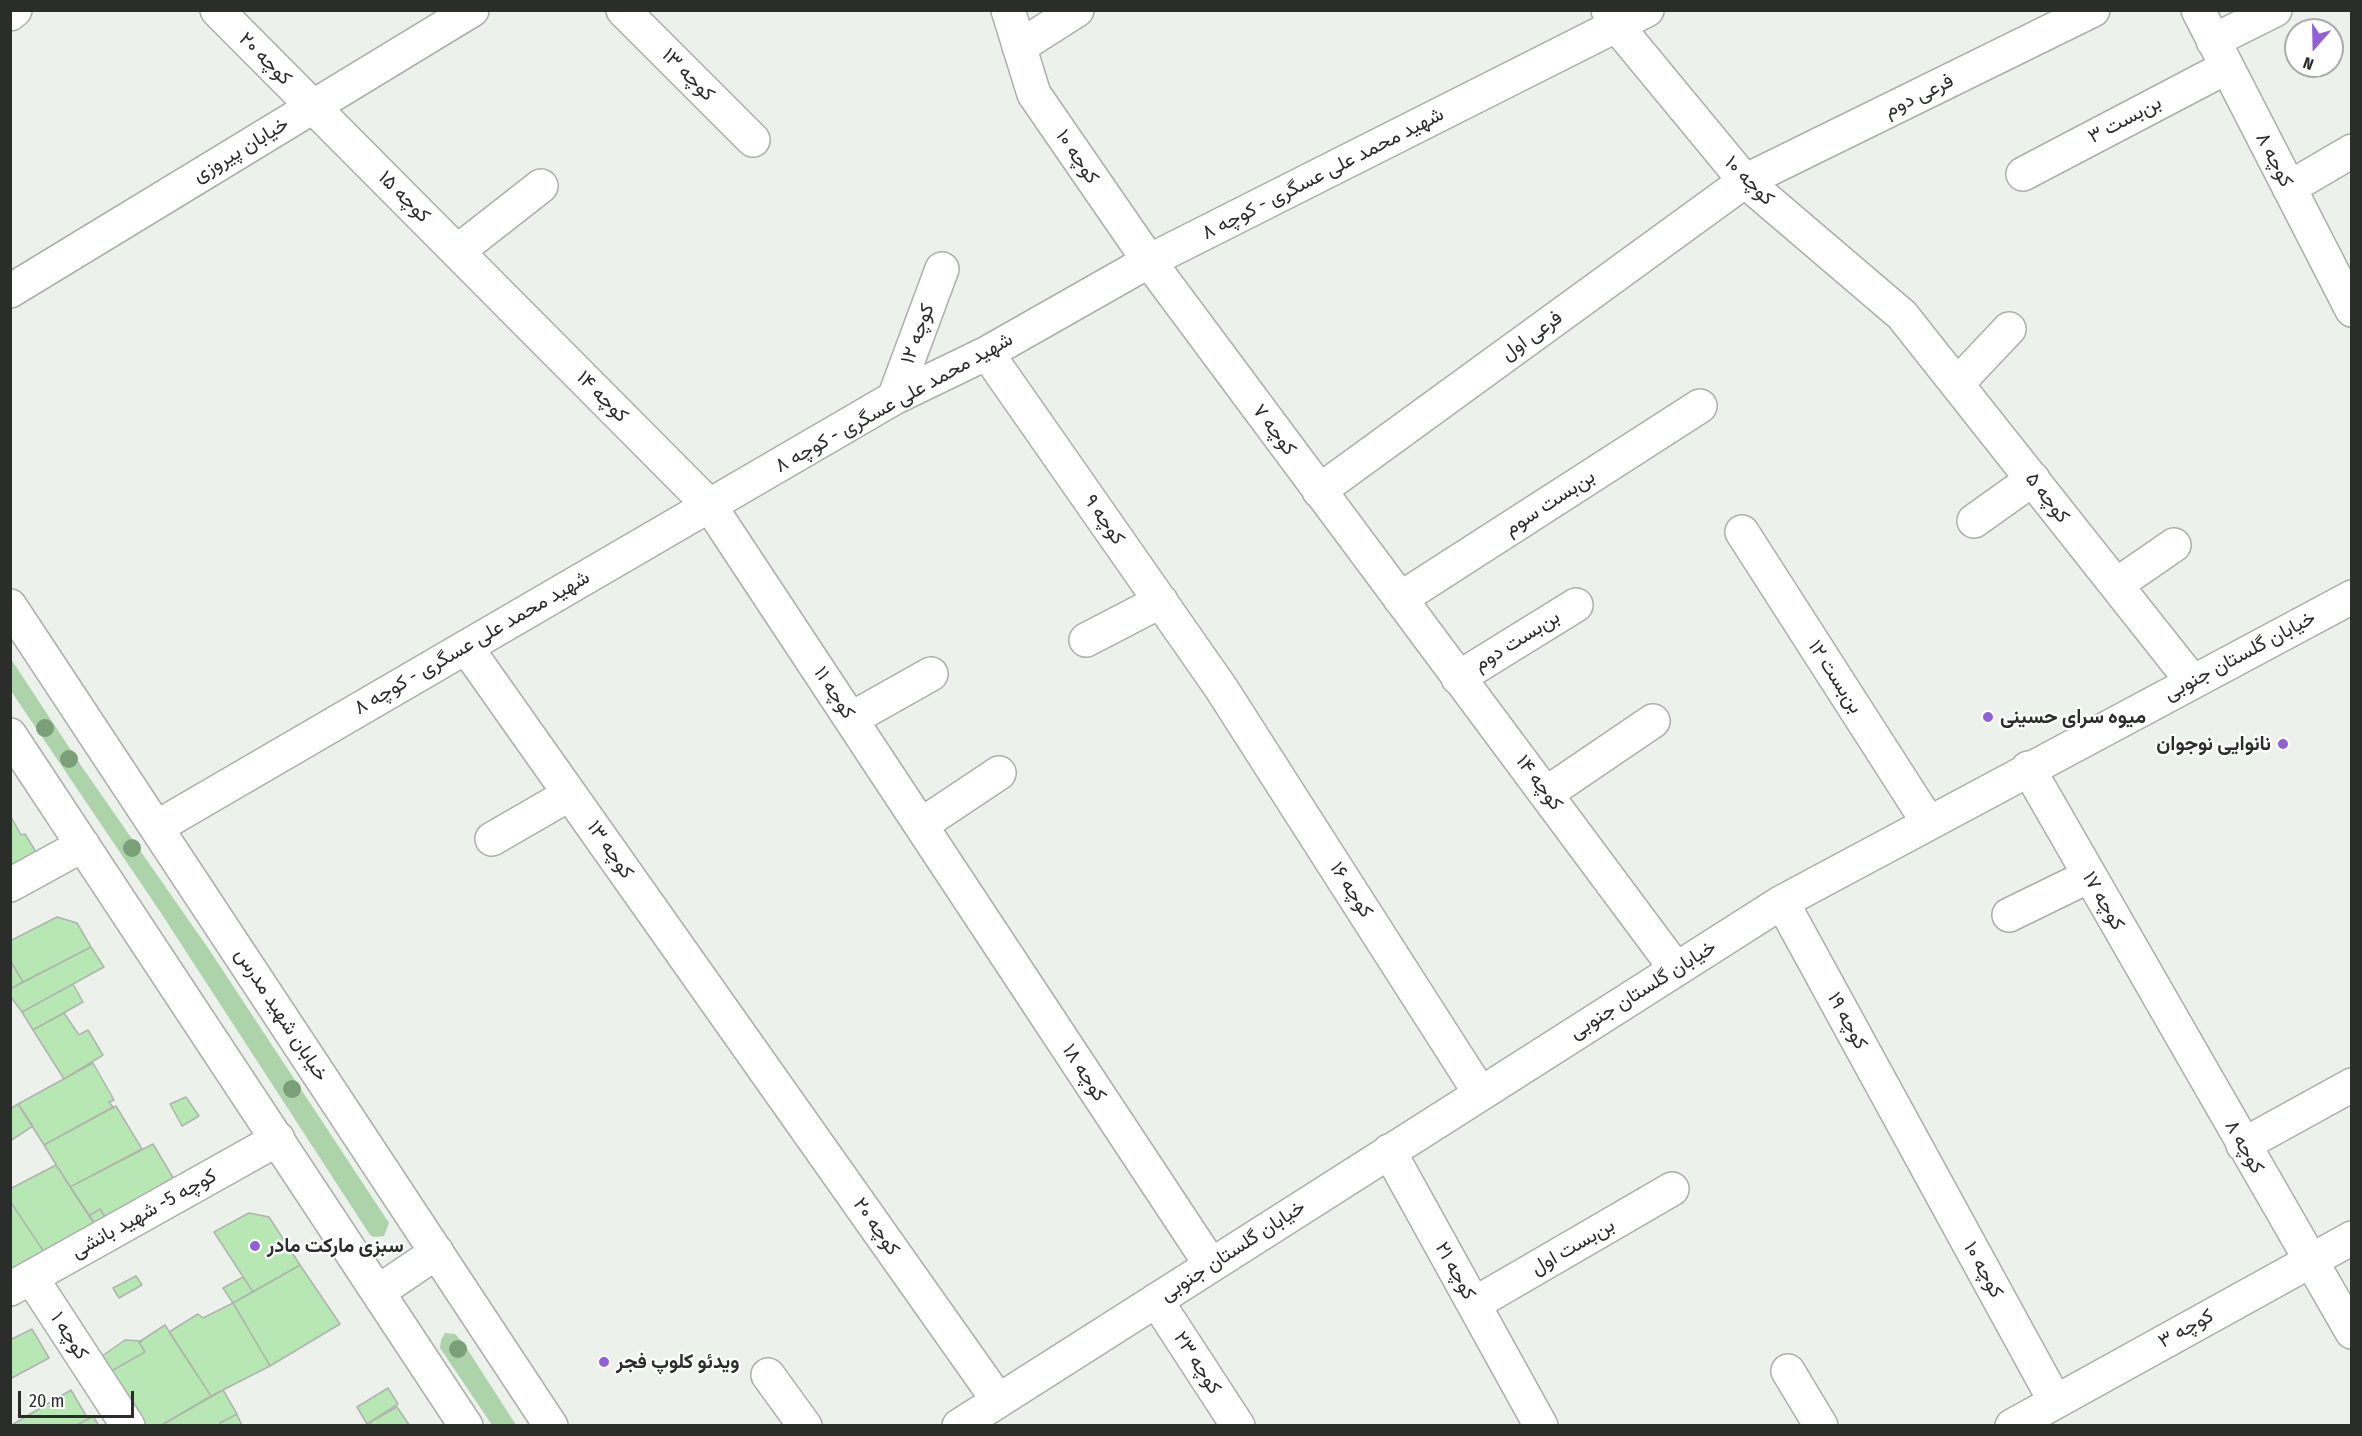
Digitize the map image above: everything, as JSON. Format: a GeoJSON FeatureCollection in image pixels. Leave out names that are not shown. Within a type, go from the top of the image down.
{"type":"FeatureCollection","features":[{"type":"Feature","properties":{"kind":"street"},"geometry":{"type":"LineString","coordinates":[[10,14],[15,10]]}},
{"type":"Feature","properties":{"kind":"street","name":"کوچه ۲۰"},"geometry":{"type":"LineString","coordinates":[[217,10],[313,107]]}},
{"type":"Feature","properties":{"kind":"street","name":"خیابان پیروزی"},"geometry":{"type":"LineString","coordinates":[[10,291],[472,10]]}},
{"type":"Feature","properties":{"kind":"street","name":"کوچه ۱۳"},"geometry":{"type":"LineString","coordinates":[[623,10],[753,141]]}},
{"type":"Feature","properties":{"kind":"street"},"geometry":{"type":"LineString","coordinates":[[1008,10],[1019,47],[1077,10]]}},
{"type":"Feature","properties":{"kind":"street"},"geometry":{"type":"LineString","coordinates":[[1612,19],[1647,10]]}},
{"type":"Feature","properties":{"kind":"street","name":"فرعی دوم"},"geometry":{"type":"LineString","coordinates":[[1744,181],[2093,10]]}},
{"type":"Feature","properties":{"kind":"street","name":"کوچه ۸"},"geometry":{"type":"LineString","coordinates":[[2198,10],[2352,310]]}},
{"type":"Feature","properties":{"kind":"street","name":"بن‌بست ۳"},"geometry":{"type":"LineString","coordinates":[[2023,174],[2220,54],[2275,10]]}},
{"type":"Feature","properties":{"kind":"street","name":"کوچه ۱۰"},"geometry":{"type":"LineString","coordinates":[[1612,19],[1744,181],[1902,315]]}},
{"type":"Feature","properties":{"kind":"street","name":"شهید محمد علی عسگری - کوچه ۸"},"geometry":{"type":"LineString","coordinates":[[157,827],[894,398],[987,353],[1149,261],[1612,19]]}},
{"type":"Feature","properties":{"kind":"street","name":"کوچه ۱۰"},"geometry":{"type":"LineString","coordinates":[[1019,47],[1034,94],[1149,261]]}},
{"type":"Feature","properties":{"kind":"street","name":"کوچه ۱۵"},"geometry":{"type":"LineString","coordinates":[[313,107],[495,288]]}},
{"type":"Feature","properties":{"kind":"street"},"geometry":{"type":"LineString","coordinates":[[2289,188],[2352,151]]}},
{"type":"Feature","properties":{"kind":"street","name":"فرعی اول"},"geometry":{"type":"LineString","coordinates":[[1319,491],[1744,181]]}},
{"type":"Feature","properties":{"kind":"street"},"geometry":{"type":"LineString","coordinates":[[458,251],[540,186]]}},
{"type":"Feature","properties":{"kind":"street","name":"کوچه ۷"},"geometry":{"type":"LineString","coordinates":[[1149,261],[1400,599]]}},
{"type":"Feature","properties":{"kind":"street","name":"کوچه ۱۲"},"geometry":{"type":"LineString","coordinates":[[894,398],[942,269]]}},
{"type":"Feature","properties":{"kind":"street","name":"کوچه ۱۴"},"geometry":{"type":"LineString","coordinates":[[495,288],[710,506]]}},
{"type":"Feature","properties":{"kind":"street","name":"کوچه ۵"},"geometry":{"type":"LineString","coordinates":[[1902,315],[2192,681]]}},
{"type":"Feature","properties":{"kind":"street"},"geometry":{"type":"LineString","coordinates":[[1957,384],[2009,329]]}},
{"type":"Feature","properties":{"kind":"street","name":"کوچه ۹"},"geometry":{"type":"LineString","coordinates":[[987,353],[1221,688]]}},
{"type":"Feature","properties":{"kind":"street","name":"بن‌بست سوم"},"geometry":{"type":"LineString","coordinates":[[1400,599],[1700,406]]}},
{"type":"Feature","properties":{"kind":"street"},"geometry":{"type":"LineString","coordinates":[[1974,520],[2033,480]]}},
{"type":"Feature","properties":{"kind":"street","name":"کوچه ۱۱"},"geometry":{"type":"LineString","coordinates":[[710,506],[958,881]]}},
{"type":"Feature","properties":{"kind":"street","name":"بن‌بست ۱۲"},"geometry":{"type":"LineString","coordinates":[[1742,532],[1928,822]]}},
{"type":"Feature","properties":{"kind":"street"},"geometry":{"type":"LineString","coordinates":[[2116,585],[2174,545]]}},
{"type":"Feature","properties":{"kind":"street","name":"خیابان گلستان جنوبی"},"geometry":{"type":"LineString","coordinates":[[959,1425],[1782,902],[2028,768],[2352,597]]}},
{"type":"Feature","properties":{"kind":"street","name":"کوچه ۱۴"},"geometry":{"type":"LineString","coordinates":[[1400,599],[1547,793],[1676,969]]}},
{"type":"Feature","properties":{"kind":"street"},"geometry":{"type":"LineString","coordinates":[[1086,640],[1161,601]]}},
{"type":"Feature","properties":{"kind":"street","name":"بن‌بست دوم"},"geometry":{"type":"LineString","coordinates":[[1458,678],[1576,604]]}},
{"type":"Feature","properties":{"kind":"street","name":"خیابان شهید مدرس"},"geometry":{"type":"LineString","coordinates":[[10,606],[551,1425]]}},
{"type":"Feature","properties":{"kind":"street","name":"کوچه ۱۳"},"geometry":{"type":"LineString","coordinates":[[466,647],[753,1053]]}},
{"type":"Feature","properties":{"kind":"street"},"geometry":{"type":"LineString","coordinates":[[851,719],[931,674]]}},
{"type":"Feature","properties":{"kind":"street","name":"کوچه ۱۶"},"geometry":{"type":"LineString","coordinates":[[1221,688],[1480,1093]]}},
{"type":"Feature","properties":{"kind":"street"},"geometry":{"type":"LineString","coordinates":[[1547,793],[1653,721]]}},
{"type":"Feature","properties":{"kind":"street"},"geometry":{"type":"LineString","coordinates":[[10,735],[466,1425]]}},
{"type":"Feature","properties":{"kind":"street","name":"کوچه ۱۷"},"geometry":{"type":"LineString","coordinates":[[2028,768],[2179,1034]]}},
{"type":"Feature","properties":{"kind":"street"},"geometry":{"type":"LineString","coordinates":[[921,825],[999,773]]}},
{"type":"Feature","properties":{"kind":"street"},"geometry":{"type":"LineString","coordinates":[[492,839],[570,794]]}},
{"type":"Feature","properties":{"kind":"street"},"geometry":{"type":"LineString","coordinates":[[10,885],[83,845]]}},
{"type":"Feature","properties":{"kind":"street"},"geometry":{"type":"LineString","coordinates":[[2009,915],[2089,876]]}},
{"type":"Feature","properties":{"kind":"street","name":"کوچه ۱۸"},"geometry":{"type":"LineString","coordinates":[[958,881],[1211,1265]]}},
{"type":"Feature","properties":{"kind":"street","name":"کوچه ۱۹"},"geometry":{"type":"LineString","coordinates":[[1782,902],[1911,1140]]}},
{"type":"Feature","properties":{"kind":"street","name":"کوچه ۸"},"geometry":{"type":"LineString","coordinates":[[2179,1034],[2310,1261]]}},
{"type":"Feature","properties":{"kind":"street","name":"کوچه ۲۰"},"geometry":{"type":"LineString","coordinates":[[753,1053],[998,1400]]}},
{"type":"Feature","properties":{"kind":"street"},"geometry":{"type":"LineString","coordinates":[[2243,1145],[2352,1085]]}},
{"type":"Feature","properties":{"kind":"street","name":"کوچه 5- شهید بانشی"},"geometry":{"type":"LineString","coordinates":[[21,1283],[278,1139]]}},
{"type":"Feature","properties":{"kind":"street","name":"کوچه ۱۰"},"geometry":{"type":"LineString","coordinates":[[1911,1140],[2055,1401]]}},
{"type":"Feature","properties":{"kind":"street","name":"کوچه ۲۱"},"geometry":{"type":"LineString","coordinates":[[1389,1151],[1540,1425]]}},
{"type":"Feature","properties":{"kind":"street","name":"بن‌بست اول"},"geometry":{"type":"LineString","coordinates":[[1473,1304],[1672,1189]]}},
{"type":"Feature","properties":{"kind":"street","name":"کوچه ۳"},"geometry":{"type":"LineString","coordinates":[[2018,1424],[2055,1401],[2352,1238]]}},
{"type":"Feature","properties":{"kind":"street"},"geometry":{"type":"LineString","coordinates":[[378,1292],[437,1252]]}},
{"type":"Feature","properties":{"kind":"street"},"geometry":{"type":"LineString","coordinates":[[2310,1261],[2352,1332]]}},
{"type":"Feature","properties":{"kind":"street","name":"کوچه ۱"},"geometry":{"type":"LineString","coordinates":[[21,1283],[128,1425]]}},
{"type":"Feature","properties":{"kind":"street","name":"کوچه ۲۳"},"geometry":{"type":"LineString","coordinates":[[1156,1300],[1238,1425]]}},
{"type":"Feature","properties":{"kind":"street"},"geometry":{"type":"LineString","coordinates":[[1788,1371],[1821,1425]]}},
{"type":"Feature","properties":{"kind":"street"},"geometry":{"type":"LineString","coordinates":[[768,1375],[805,1425]]}},
{"type":"Feature","properties":{"kind":"green space"},"geometry":{"type":"Polygon","coordinates":[[[11,659],[82,767],[210,951],[389,1223],[384,1236],[370,1235],[161,913],[11,691],[11,659]]]}},
{"type":"Feature","properties":{"kind":"green space"},"geometry":{"type":"Polygon","coordinates":[[[445,1333],[455,1334],[464,1344],[516,1425],[492,1425],[440,1348],[445,1333]]]}},
{"type":"Feature","properties":{"kind":"building"},"geometry":{"type":"Polygon","coordinates":[[[11,817],[21,835],[25,834],[44,865],[10,884],[11,817]]]}},
{"type":"Feature","properties":{"kind":"building"},"geometry":{"type":"Polygon","coordinates":[[[57,917],[77,923],[91,947],[23,982],[10,960],[10,941],[57,917]]]}},
{"type":"Feature","properties":{"kind":"building"},"geometry":{"type":"Polygon","coordinates":[[[91,947],[104,967],[22,1012],[10,996],[10,989],[91,947]]]}},
{"type":"Feature","properties":{"kind":"building"},"geometry":{"type":"Polygon","coordinates":[[[10,960],[23,982],[10,989],[10,960]]]}},
{"type":"Feature","properties":{"kind":"building"},"geometry":{"type":"Polygon","coordinates":[[[73,984],[83,1002],[33,1030],[22,1012],[73,984]]]}},
{"type":"Feature","properties":{"kind":"building"},"geometry":{"type":"Polygon","coordinates":[[[64,1013],[79,1035],[88,1030],[103,1055],[64,1079],[33,1030],[64,1013]]]}},
{"type":"Feature","properties":{"kind":"building"},"geometry":{"type":"Polygon","coordinates":[[[93,1063],[114,1100],[109,1102],[113,1107],[44,1145],[18,1104],[93,1063]]]}},
{"type":"Feature","properties":{"kind":"building"},"geometry":{"type":"Polygon","coordinates":[[[186,1097],[199,1116],[182,1126],[170,1104],[186,1097]]]}},
{"type":"Feature","properties":{"kind":"building"},"geometry":{"type":"Polygon","coordinates":[[[18,1104],[33,1126],[10,1141],[10,1109],[18,1104]]]}},
{"type":"Feature","properties":{"kind":"building"},"geometry":{"type":"Polygon","coordinates":[[[116,1106],[142,1149],[70,1187],[44,1145],[116,1106]]]}},
{"type":"Feature","properties":{"kind":"building"},"geometry":{"type":"Polygon","coordinates":[[[153,1144],[178,1186],[110,1224],[100,1209],[89,1216],[70,1187],[153,1144]]]}},
{"type":"Feature","properties":{"kind":"building"},"geometry":{"type":"Polygon","coordinates":[[[56,1165],[99,1230],[48,1258],[10,1201],[10,1189],[56,1165]]]}},
{"type":"Feature","properties":{"kind":"building"},"geometry":{"type":"Polygon","coordinates":[[[10,1201],[48,1258],[10,1278],[10,1201]]]}},
{"type":"Feature","properties":{"kind":"building"},"geometry":{"type":"Polygon","coordinates":[[[100,1209],[110,1224],[99,1230],[89,1216],[100,1209]]]}},
{"type":"Feature","properties":{"kind":"building","name":"سبزی مارکت مادر"},"geometry":{"type":"Polygon","coordinates":[[[249,1213],[269,1217],[300,1265],[253,1292],[214,1232],[249,1213]]]}},
{"type":"Feature","properties":{"kind":"building"},"geometry":{"type":"Polygon","coordinates":[[[300,1265],[340,1324],[270,1366],[233,1303],[300,1265]]]}},
{"type":"Feature","properties":{"kind":"building"},"geometry":{"type":"Polygon","coordinates":[[[136,1276],[142,1285],[119,1298],[113,1288],[136,1276]]]}},
{"type":"Feature","properties":{"kind":"building"},"geometry":{"type":"Polygon","coordinates":[[[243,1277],[253,1292],[233,1303],[223,1288],[243,1277]]]}},
{"type":"Feature","properties":{"kind":"building"},"geometry":{"type":"Polygon","coordinates":[[[233,1303],[270,1366],[211,1396],[169,1332],[198,1314],[203,1318],[233,1303]]]}},
{"type":"Feature","properties":{"kind":"building"},"geometry":{"type":"Polygon","coordinates":[[[165,1325],[211,1396],[160,1426],[144,1426],[108,1373],[145,1352],[139,1342],[165,1325]]]}},
{"type":"Feature","properties":{"kind":"building"},"geometry":{"type":"Polygon","coordinates":[[[32,1329],[49,1358],[10,1379],[10,1340],[32,1329]]]}},
{"type":"Feature","properties":{"kind":"building"},"geometry":{"type":"Polygon","coordinates":[[[125,1340],[142,1341],[139,1342],[145,1352],[108,1373],[99,1358],[125,1340]]]}},
{"type":"Feature","properties":{"kind":"building"},"geometry":{"type":"Polygon","coordinates":[[[388,1388],[398,1404],[367,1424],[357,1407],[388,1388]]]}},
{"type":"Feature","properties":{"kind":"building"},"geometry":{"type":"Polygon","coordinates":[[[71,1390],[88,1419],[75,1426],[10,1426],[71,1390]]]}},
{"type":"Feature","properties":{"kind":"building"},"geometry":{"type":"Polygon","coordinates":[[[223,1390],[237,1414],[220,1423],[221,1426],[160,1426],[223,1390]]]}},
{"type":"Feature","properties":{"kind":"building"},"geometry":{"type":"Polygon","coordinates":[[[397,1407],[410,1426],[372,1426],[370,1422],[397,1407]]]}},
{"type":"Feature","properties":{"kind":"building"},"geometry":{"type":"Polygon","coordinates":[[[237,1414],[242,1426],[221,1426],[220,1423],[237,1414]]]}},
{"type":"Feature","properties":{"kind":"building"},"geometry":{"type":"Polygon","coordinates":[[[93,1416],[99,1426],[75,1426],[88,1419],[93,1416]]]}},
{"type":"Feature","properties":{"kind":"place","name":"میوه سرای حسینی"},"geometry":{"type":"Point","coordinates":[1988,717]}},
{"type":"Feature","properties":{"kind":"place","name":"نانوایی نوجوان"},"geometry":{"type":"Point","coordinates":[2283,744]}},
{"type":"Feature","properties":{"kind":"place","name":"سبزی مارکت مادر"},"geometry":{"type":"Point","coordinates":[255,1246]}},
{"type":"Feature","properties":{"kind":"place","name":"ویدئو کلوپ فجر"},"geometry":{"type":"Point","coordinates":[604,1362]}}]}
